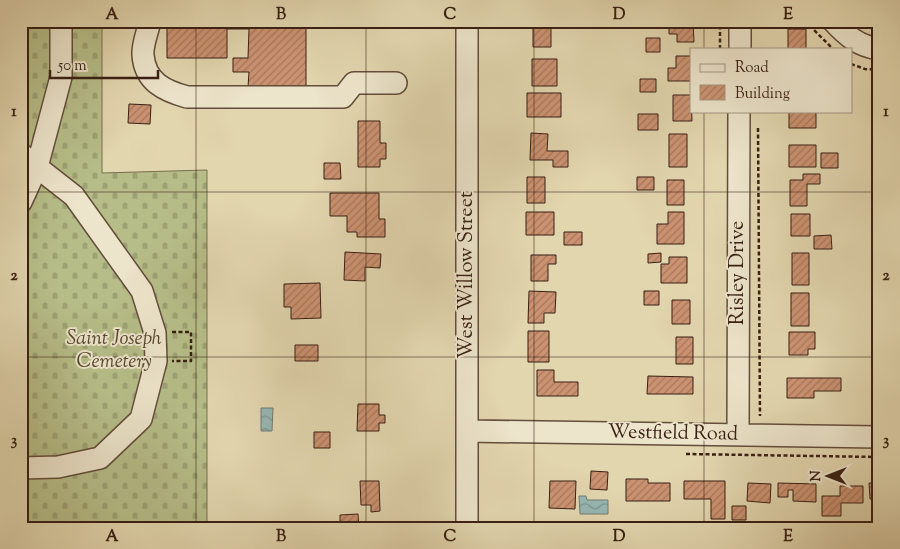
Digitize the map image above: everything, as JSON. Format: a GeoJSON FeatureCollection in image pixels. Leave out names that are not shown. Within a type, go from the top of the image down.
{"type":"FeatureCollection","features":[{"type":"Feature","properties":{"kind":"street"},"geometry":{"type":"LineString","coordinates":[[21,202],[29,160],[61,77],[61,21]]}},
{"type":"Feature","properties":{"kind":"street"},"geometry":{"type":"LineString","coordinates":[[150,21],[142,54],[148,75],[166,91],[187,97],[343,97],[354,83],[396,83]]}},
{"type":"Feature","properties":{"kind":"street","name":"West Willow Street"},"geometry":{"type":"LineString","coordinates":[[467,21],[467,528]]}},
{"type":"Feature","properties":{"kind":"street"},"geometry":{"type":"LineString","coordinates":[[740,21],[740,48]]}},
{"type":"Feature","properties":{"kind":"street"},"geometry":{"type":"LineString","coordinates":[[833,21],[849,38],[863,47],[879,49]]}},
{"type":"Feature","properties":{"kind":"street","name":"Risley Drive"},"geometry":{"type":"LineString","coordinates":[[738,435],[739,112]]}},
{"type":"Feature","properties":{"kind":"street"},"geometry":{"type":"LineString","coordinates":[[21,468],[58,467],[100,458],[142,419],[156,361],[155,333],[142,291],[74,196],[29,160]]}},
{"type":"Feature","properties":{"kind":"street","name":"Westfield Road"},"geometry":{"type":"LineString","coordinates":[[467,431],[879,437]]}},
{"type":"Feature","properties":{"kind":"path"},"geometry":{"type":"LineString","coordinates":[[720,21],[720,48]]}},
{"type":"Feature","properties":{"kind":"path"},"geometry":{"type":"LineString","coordinates":[[806,21],[832,48]]}},
{"type":"Feature","properties":{"kind":"path"},"geometry":{"type":"LineString","coordinates":[[852,64],[865,70],[879,70]]}},
{"type":"Feature","properties":{"kind":"path"},"geometry":{"type":"LineString","coordinates":[[758,121],[758,416],[768,416]]}},
{"type":"Feature","properties":{"kind":"path"},"geometry":{"type":"LineString","coordinates":[[155,333],[191,332],[191,361],[156,361]]}},
{"type":"Feature","properties":{"kind":"path"},"geometry":{"type":"LineString","coordinates":[[686,454],[879,456]]}},
{"type":"Feature","properties":{"kind":"green space","name":"Saint Joseph Cemetery"},"geometry":{"type":"Polygon","coordinates":[[[21,21],[102,21],[102,173],[207,170],[207,528],[21,528],[21,21]]]}},
{"type":"Feature","properties":{"kind":"water"},"geometry":{"type":"Polygon","coordinates":[[[261,408],[273,408],[272,431],[261,431],[261,408]]]}},
{"type":"Feature","properties":{"kind":"water"},"geometry":{"type":"Polygon","coordinates":[[[579,496],[586,496],[587,500],[608,500],[608,514],[580,514],[579,496]]]}},
{"type":"Feature","properties":{"kind":"building"},"geometry":{"type":"Polygon","coordinates":[[[167,21],[306,21],[306,87],[248,87],[249,72],[233,72],[233,58],[248,58],[249,29],[227,29],[227,58],[167,58],[167,21]]]}},
{"type":"Feature","properties":{"kind":"building"},"geometry":{"type":"Polygon","coordinates":[[[533,21],[564,21],[564,25],[551,25],[551,47],[533,47],[533,21]]]}},
{"type":"Feature","properties":{"kind":"building"},"geometry":{"type":"Polygon","coordinates":[[[669,21],[693,21],[694,42],[677,42],[677,34],[669,34],[669,21]]]}},
{"type":"Feature","properties":{"kind":"building"},"geometry":{"type":"Polygon","coordinates":[[[788,29],[806,29],[806,48],[788,48],[788,29]]]}},
{"type":"Feature","properties":{"kind":"building"},"geometry":{"type":"Polygon","coordinates":[[[646,38],[660,38],[660,52],[646,52],[646,38]]]}},
{"type":"Feature","properties":{"kind":"building"},"geometry":{"type":"Polygon","coordinates":[[[676,56],[690,56],[690,81],[668,81],[668,68],[676,68],[676,56]]]}},
{"type":"Feature","properties":{"kind":"building"},"geometry":{"type":"Polygon","coordinates":[[[532,59],[557,59],[557,86],[532,86],[532,59]]]}},
{"type":"Feature","properties":{"kind":"building"},"geometry":{"type":"Polygon","coordinates":[[[640,79],[656,79],[656,92],[640,92],[640,79]]]}},
{"type":"Feature","properties":{"kind":"building"},"geometry":{"type":"Polygon","coordinates":[[[527,93],[561,93],[561,117],[527,117],[527,93]]]}},
{"type":"Feature","properties":{"kind":"building"},"geometry":{"type":"Polygon","coordinates":[[[673,95],[690,95],[692,121],[673,121],[673,95]]]}},
{"type":"Feature","properties":{"kind":"building"},"geometry":{"type":"Polygon","coordinates":[[[129,104],[151,105],[150,124],[128,123],[129,104]]]}},
{"type":"Feature","properties":{"kind":"building"},"geometry":{"type":"Polygon","coordinates":[[[789,112],[816,112],[816,128],[789,128],[789,112]]]}},
{"type":"Feature","properties":{"kind":"building"},"geometry":{"type":"Polygon","coordinates":[[[638,114],[658,114],[658,130],[638,130],[638,114]]]}},
{"type":"Feature","properties":{"kind":"building"},"geometry":{"type":"Polygon","coordinates":[[[358,121],[380,121],[380,143],[386,143],[386,159],[380,159],[380,167],[358,167],[358,121]]]}},
{"type":"Feature","properties":{"kind":"building"},"geometry":{"type":"Polygon","coordinates":[[[531,133],[548,134],[547,151],[568,151],[568,167],[553,167],[553,160],[530,160],[531,133]]]}},
{"type":"Feature","properties":{"kind":"building"},"geometry":{"type":"Polygon","coordinates":[[[669,134],[687,134],[687,167],[669,167],[669,134]]]}},
{"type":"Feature","properties":{"kind":"building"},"geometry":{"type":"Polygon","coordinates":[[[789,145],[816,145],[816,167],[789,167],[789,145]]]}},
{"type":"Feature","properties":{"kind":"building"},"geometry":{"type":"Polygon","coordinates":[[[821,153],[838,153],[838,168],[821,168],[821,153]]]}},
{"type":"Feature","properties":{"kind":"building"},"geometry":{"type":"Polygon","coordinates":[[[324,163],[340,163],[341,179],[324,179],[324,163]]]}},
{"type":"Feature","properties":{"kind":"building"},"geometry":{"type":"Polygon","coordinates":[[[803,174],[820,174],[820,184],[807,184],[807,206],[790,206],[790,180],[803,180],[803,174]]]}},
{"type":"Feature","properties":{"kind":"building"},"geometry":{"type":"Polygon","coordinates":[[[527,177],[545,177],[545,203],[527,203],[527,177]]]}},
{"type":"Feature","properties":{"kind":"building"},"geometry":{"type":"Polygon","coordinates":[[[637,177],[654,177],[654,190],[637,190],[637,177]]]}},
{"type":"Feature","properties":{"kind":"building"},"geometry":{"type":"Polygon","coordinates":[[[667,180],[684,180],[684,205],[667,205],[667,180]]]}},
{"type":"Feature","properties":{"kind":"building"},"geometry":{"type":"Polygon","coordinates":[[[330,193],[379,193],[379,219],[385,219],[385,237],[357,237],[357,232],[347,232],[347,216],[330,216],[330,193]]]}},
{"type":"Feature","properties":{"kind":"building"},"geometry":{"type":"Polygon","coordinates":[[[526,212],[554,212],[554,235],[526,235],[526,212]]]}},
{"type":"Feature","properties":{"kind":"building"},"geometry":{"type":"Polygon","coordinates":[[[668,212],[684,212],[684,244],[657,244],[657,224],[668,224],[668,212]]]}},
{"type":"Feature","properties":{"kind":"building"},"geometry":{"type":"Polygon","coordinates":[[[791,214],[810,214],[810,236],[791,236],[791,214]]]}},
{"type":"Feature","properties":{"kind":"building"},"geometry":{"type":"Polygon","coordinates":[[[564,232],[582,232],[582,245],[564,245],[564,232]]]}},
{"type":"Feature","properties":{"kind":"building"},"geometry":{"type":"Polygon","coordinates":[[[831,235],[832,249],[814,249],[814,236],[831,235]]]}},
{"type":"Feature","properties":{"kind":"building"},"geometry":{"type":"Polygon","coordinates":[[[345,252],[381,254],[380,268],[365,267],[365,281],[344,280],[345,252]]]}},
{"type":"Feature","properties":{"kind":"building"},"geometry":{"type":"Polygon","coordinates":[[[661,253],[661,262],[648,263],[648,254],[661,253]]]}},
{"type":"Feature","properties":{"kind":"building"},"geometry":{"type":"Polygon","coordinates":[[[792,253],[809,253],[809,285],[792,285],[792,253]]]}},
{"type":"Feature","properties":{"kind":"building"},"geometry":{"type":"Polygon","coordinates":[[[531,255],[556,255],[556,264],[548,264],[548,281],[531,281],[531,255]]]}},
{"type":"Feature","properties":{"kind":"building"},"geometry":{"type":"Polygon","coordinates":[[[669,257],[687,257],[687,283],[661,283],[661,264],[669,264],[669,257]]]}},
{"type":"Feature","properties":{"kind":"building"},"geometry":{"type":"Polygon","coordinates":[[[320,283],[321,318],[291,319],[291,307],[284,307],[284,284],[320,283]]]}},
{"type":"Feature","properties":{"kind":"building"},"geometry":{"type":"Polygon","coordinates":[[[529,291],[556,292],[555,313],[544,313],[544,323],[528,323],[529,291]]]}},
{"type":"Feature","properties":{"kind":"building"},"geometry":{"type":"Polygon","coordinates":[[[644,291],[659,291],[659,305],[644,305],[644,291]]]}},
{"type":"Feature","properties":{"kind":"building"},"geometry":{"type":"Polygon","coordinates":[[[791,293],[809,293],[809,326],[791,326],[791,293]]]}},
{"type":"Feature","properties":{"kind":"building"},"geometry":{"type":"Polygon","coordinates":[[[672,300],[690,300],[690,324],[672,324],[672,300]]]}},
{"type":"Feature","properties":{"kind":"building"},"geometry":{"type":"Polygon","coordinates":[[[528,331],[549,331],[549,362],[528,362],[528,331]]]}},
{"type":"Feature","properties":{"kind":"building"},"geometry":{"type":"Polygon","coordinates":[[[789,332],[815,332],[815,349],[808,349],[808,355],[789,355],[789,332]]]}},
{"type":"Feature","properties":{"kind":"building"},"geometry":{"type":"Polygon","coordinates":[[[676,337],[693,337],[693,364],[676,364],[676,337]]]}},
{"type":"Feature","properties":{"kind":"building"},"geometry":{"type":"Polygon","coordinates":[[[295,345],[318,345],[318,361],[295,361],[295,345]]]}},
{"type":"Feature","properties":{"kind":"building"},"geometry":{"type":"Polygon","coordinates":[[[537,370],[554,370],[554,382],[578,382],[578,396],[537,396],[537,370]]]}},
{"type":"Feature","properties":{"kind":"building"},"geometry":{"type":"Polygon","coordinates":[[[648,376],[693,377],[693,394],[647,394],[648,376]]]}},
{"type":"Feature","properties":{"kind":"building"},"geometry":{"type":"Polygon","coordinates":[[[787,378],[841,378],[841,391],[814,391],[814,398],[787,398],[787,378]]]}},
{"type":"Feature","properties":{"kind":"building"},"geometry":{"type":"Polygon","coordinates":[[[358,404],[379,404],[379,415],[385,415],[385,423],[379,423],[379,431],[357,431],[358,404]]]}},
{"type":"Feature","properties":{"kind":"building"},"geometry":{"type":"Polygon","coordinates":[[[314,432],[330,432],[330,448],[314,448],[314,432]]]}},
{"type":"Feature","properties":{"kind":"building"},"geometry":{"type":"Polygon","coordinates":[[[591,471],[608,472],[607,490],[590,489],[591,471]]]}},
{"type":"Feature","properties":{"kind":"building"},"geometry":{"type":"Polygon","coordinates":[[[626,479],[648,479],[648,483],[670,483],[670,501],[626,501],[626,479]]]}},
{"type":"Feature","properties":{"kind":"building"},"geometry":{"type":"Polygon","coordinates":[[[360,481],[379,481],[380,511],[371,512],[371,505],[361,505],[360,481]]]}},
{"type":"Feature","properties":{"kind":"building"},"geometry":{"type":"Polygon","coordinates":[[[550,481],[576,481],[575,509],[549,508],[550,481]]]}},
{"type":"Feature","properties":{"kind":"building"},"geometry":{"type":"Polygon","coordinates":[[[684,481],[725,481],[725,519],[711,519],[711,499],[684,499],[684,481]]]}},
{"type":"Feature","properties":{"kind":"building"},"geometry":{"type":"Polygon","coordinates":[[[748,483],[771,484],[770,503],[747,501],[748,483]]]}},
{"type":"Feature","properties":{"kind":"building"},"geometry":{"type":"Polygon","coordinates":[[[778,483],[816,484],[816,502],[793,501],[793,490],[788,490],[788,497],[778,497],[778,483]]]}},
{"type":"Feature","properties":{"kind":"building"},"geometry":{"type":"Polygon","coordinates":[[[869,483],[879,483],[879,499],[870,499],[869,483]]]}},
{"type":"Feature","properties":{"kind":"building"},"geometry":{"type":"Polygon","coordinates":[[[840,486],[863,486],[863,503],[841,503],[841,516],[822,516],[822,496],[840,496],[840,486]]]}},
{"type":"Feature","properties":{"kind":"building"},"geometry":{"type":"Polygon","coordinates":[[[732,506],[746,506],[746,520],[732,520],[732,506]]]}},
{"type":"Feature","properties":{"kind":"building"},"geometry":{"type":"Polygon","coordinates":[[[358,514],[359,528],[340,528],[340,515],[358,514]]]}}]}
